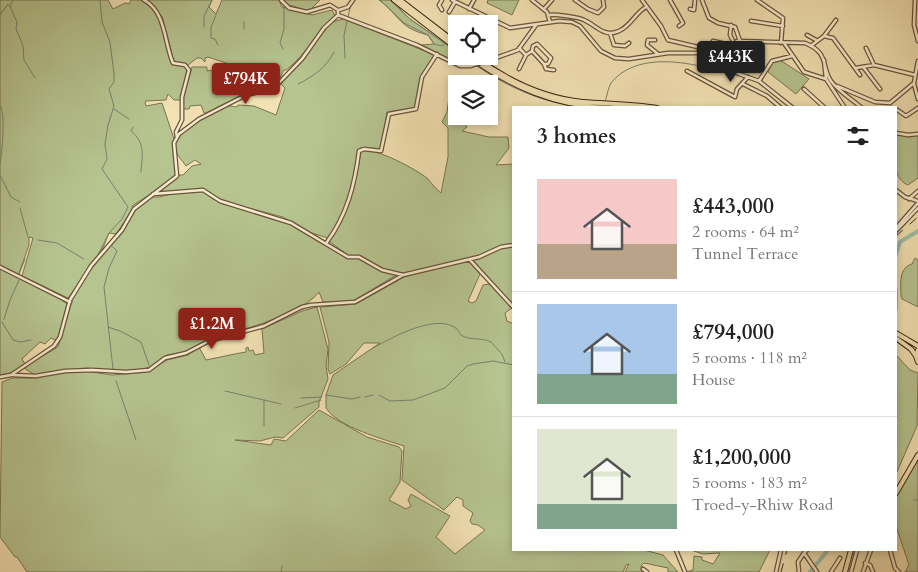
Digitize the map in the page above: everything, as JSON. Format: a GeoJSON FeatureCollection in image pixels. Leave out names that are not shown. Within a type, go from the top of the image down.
{"type":"FeatureCollection","features":[{"type":"Feature","properties":{"kind":"main road"},"geometry":{"type":"LineString","coordinates":[[394,0],[448,42]]}},
{"type":"Feature","properties":{"kind":"main road"},"geometry":{"type":"LineString","coordinates":[[400,0],[448,37]]}},
{"type":"Feature","properties":{"kind":"main road"},"geometry":{"type":"LineString","coordinates":[[482,65],[501,78],[533,94],[565,104],[587,106]]}},
{"type":"Feature","properties":{"kind":"main road"},"geometry":{"type":"LineString","coordinates":[[488,65],[517,83],[552,96],[582,102],[631,106]]}},
{"type":"Feature","properties":{"kind":"main road"},"geometry":{"type":"LineString","coordinates":[[897,334],[916,356],[918,362]]}},
{"type":"Feature","properties":{"kind":"main road"},"geometry":{"type":"LineString","coordinates":[[897,338],[918,348],[916,356]]}},
{"type":"Feature","properties":{"kind":"main road"},"geometry":{"type":"LineString","coordinates":[[897,491],[918,455]]}},
{"type":"Feature","properties":{"kind":"main road"},"geometry":{"type":"LineString","coordinates":[[845,572],[851,551]]}},
{"type":"Feature","properties":{"kind":"street"},"geometry":{"type":"LineString","coordinates":[[11,375],[50,351],[58,342],[70,302],[87,272],[122,230],[134,209],[177,176],[174,148],[177,137],[176,132],[182,117],[182,97],[189,70],[185,65],[173,63],[158,14],[152,5],[144,0]]}},
{"type":"Feature","properties":{"kind":"street"},"geometry":{"type":"LineString","coordinates":[[281,0],[289,8],[306,12],[330,5],[338,10],[348,7],[353,0]]}},
{"type":"Feature","properties":{"kind":"street"},"geometry":{"type":"LineString","coordinates":[[442,0],[439,5],[442,10]]}},
{"type":"Feature","properties":{"kind":"street"},"geometry":{"type":"LineString","coordinates":[[469,8],[474,0]]}},
{"type":"Feature","properties":{"kind":"street"},"geometry":{"type":"LineString","coordinates":[[532,0],[549,15],[550,22]]}},
{"type":"Feature","properties":{"kind":"street"},"geometry":{"type":"LineString","coordinates":[[544,9],[552,0]]}},
{"type":"Feature","properties":{"kind":"street"},"geometry":{"type":"LineString","coordinates":[[575,0],[588,9],[598,12],[604,7],[603,0]]}},
{"type":"Feature","properties":{"kind":"street"},"geometry":{"type":"LineString","coordinates":[[642,0],[661,26],[668,40],[702,48],[708,55]]}},
{"type":"Feature","properties":{"kind":"street"},"geometry":{"type":"LineString","coordinates":[[670,0],[684,22],[679,26]]}},
{"type":"Feature","properties":{"kind":"street"},"geometry":{"type":"LineString","coordinates":[[690,9],[694,10],[695,0]]}},
{"type":"Feature","properties":{"kind":"street"},"geometry":{"type":"LineString","coordinates":[[757,0],[768,9],[781,14],[784,18],[782,43],[804,72],[826,80]]}},
{"type":"Feature","properties":{"kind":"street"},"geometry":{"type":"LineString","coordinates":[[915,0],[914,25],[918,40]]}},
{"type":"Feature","properties":{"kind":"street"},"geometry":{"type":"LineString","coordinates":[[450,12],[453,1],[510,28],[568,21],[577,24],[601,51],[615,58],[630,59],[658,54],[696,52],[708,55],[759,81],[790,106]]}},
{"type":"Feature","properties":{"kind":"street"},"geometry":{"type":"LineString","coordinates":[[704,1],[709,18],[718,23],[731,25],[738,30],[740,41]]}},
{"type":"Feature","properties":{"kind":"street"},"geometry":{"type":"LineString","coordinates":[[549,15],[577,18],[590,23],[600,31],[610,33],[622,30],[646,8]]}},
{"type":"Feature","properties":{"kind":"street"},"geometry":{"type":"LineString","coordinates":[[177,137],[199,119],[246,95],[273,89],[302,59],[324,28],[338,15],[338,10]]}},
{"type":"Feature","properties":{"kind":"street"},"geometry":{"type":"LineString","coordinates":[[338,15],[448,60]]}},
{"type":"Feature","properties":{"kind":"street"},"geometry":{"type":"LineString","coordinates":[[812,46],[816,40],[824,36],[836,20]]}},
{"type":"Feature","properties":{"kind":"street"},"geometry":{"type":"LineString","coordinates":[[751,21],[783,26]]}},
{"type":"Feature","properties":{"kind":"street"},"geometry":{"type":"LineString","coordinates":[[498,56],[519,48],[536,25]]}},
{"type":"Feature","properties":{"kind":"street"},"geometry":{"type":"LineString","coordinates":[[731,25],[730,35],[732,44]]}},
{"type":"Feature","properties":{"kind":"street"},"geometry":{"type":"LineString","coordinates":[[610,33],[614,44],[625,46],[629,43]]}},
{"type":"Feature","properties":{"kind":"street"},"geometry":{"type":"LineString","coordinates":[[807,35],[816,40]]}},
{"type":"Feature","properties":{"kind":"street"},"geometry":{"type":"LineString","coordinates":[[824,36],[833,38],[860,75]]}},
{"type":"Feature","properties":{"kind":"street"},"geometry":{"type":"LineString","coordinates":[[655,40],[648,40],[647,45],[658,51],[658,54]]}},
{"type":"Feature","properties":{"kind":"street"},"geometry":{"type":"LineString","coordinates":[[713,41],[732,44]]}},
{"type":"Feature","properties":{"kind":"street"},"geometry":{"type":"LineString","coordinates":[[713,58],[732,44],[740,41],[800,42],[812,46],[824,60],[831,80],[860,106]]}},
{"type":"Feature","properties":{"kind":"street"},"geometry":{"type":"LineString","coordinates":[[519,69],[526,55],[537,44],[551,58],[548,64],[544,64]]}},
{"type":"Feature","properties":{"kind":"street"},"geometry":{"type":"LineString","coordinates":[[519,48],[526,55]]}},
{"type":"Feature","properties":{"kind":"street"},"geometry":{"type":"LineString","coordinates":[[866,48],[874,65]]}},
{"type":"Feature","properties":{"kind":"street"},"geometry":{"type":"LineString","coordinates":[[532,50],[546,68],[554,70]]}},
{"type":"Feature","properties":{"kind":"street"},"geometry":{"type":"LineString","coordinates":[[327,242],[338,225],[351,194],[359,151],[364,149],[381,151],[389,114],[416,109],[422,77],[437,54]]}},
{"type":"Feature","properties":{"kind":"street"},"geometry":{"type":"LineString","coordinates":[[759,81],[772,61],[792,56]]}},
{"type":"Feature","properties":{"kind":"street"},"geometry":{"type":"LineString","coordinates":[[824,60],[826,80],[844,106]]}},
{"type":"Feature","properties":{"kind":"street"},"geometry":{"type":"LineString","coordinates":[[890,103],[914,84],[918,60]]}},
{"type":"Feature","properties":{"kind":"street"},"geometry":{"type":"LineString","coordinates":[[458,65],[473,65]]}},
{"type":"Feature","properties":{"kind":"street"},"geometry":{"type":"LineString","coordinates":[[856,68],[874,65],[916,78]]}},
{"type":"Feature","properties":{"kind":"street"},"geometry":{"type":"LineString","coordinates":[[864,68],[880,89]]}},
{"type":"Feature","properties":{"kind":"street"},"geometry":{"type":"LineString","coordinates":[[688,71],[735,97],[737,89],[748,77]]}},
{"type":"Feature","properties":{"kind":"street"},"geometry":{"type":"LineString","coordinates":[[743,84],[766,96],[778,106]]}},
{"type":"Feature","properties":{"kind":"street"},"geometry":{"type":"LineString","coordinates":[[914,84],[918,99]]}},
{"type":"Feature","properties":{"kind":"street"},"geometry":{"type":"LineString","coordinates":[[835,85],[875,102],[890,103],[894,106]]}},
{"type":"Feature","properties":{"kind":"street"},"geometry":{"type":"LineString","coordinates":[[804,89],[823,106]]}},
{"type":"Feature","properties":{"kind":"street"},"geometry":{"type":"LineString","coordinates":[[897,109],[906,116],[918,108]]}},
{"type":"Feature","properties":{"kind":"street"},"geometry":{"type":"LineString","coordinates":[[897,132],[908,136],[918,134]]}},
{"type":"Feature","properties":{"kind":"street"},"geometry":{"type":"LineString","coordinates":[[153,194],[203,190],[220,201],[291,223],[327,242],[348,257],[359,257],[382,270],[403,275]]}},
{"type":"Feature","properties":{"kind":"street"},"geometry":{"type":"LineString","coordinates":[[909,199],[918,190]]}},
{"type":"Feature","properties":{"kind":"street"},"geometry":{"type":"LineString","coordinates":[[897,191],[909,199],[918,202],[897,229]]}},
{"type":"Feature","properties":{"kind":"street"},"geometry":{"type":"LineString","coordinates":[[897,229],[918,208]]}},
{"type":"Feature","properties":{"kind":"street"},"geometry":{"type":"LineString","coordinates":[[0,377],[65,371],[126,372],[148,370],[165,358],[186,353],[209,341],[264,326],[302,308],[311,305],[355,302],[403,275],[469,259],[512,246]]}},
{"type":"Feature","properties":{"kind":"street"},"geometry":{"type":"LineString","coordinates":[[469,259],[512,306]]}},
{"type":"Feature","properties":{"kind":"street"},"geometry":{"type":"LineString","coordinates":[[0,267],[70,302]]}},
{"type":"Feature","properties":{"kind":"street"},"geometry":{"type":"LineString","coordinates":[[23,368],[30,375]]}},
{"type":"Feature","properties":{"kind":"street"},"geometry":{"type":"LineString","coordinates":[[676,551],[685,572]]}},
{"type":"Feature","properties":{"kind":"street"},"geometry":{"type":"LineString","coordinates":[[776,572],[781,551]]}},
{"type":"Feature","properties":{"kind":"street"},"geometry":{"type":"LineString","coordinates":[[851,572],[857,551]]}},
{"type":"Feature","properties":{"kind":"street"},"geometry":{"type":"LineString","coordinates":[[863,572],[871,551]]}},
{"type":"Feature","properties":{"kind":"street"},"geometry":{"type":"LineString","coordinates":[[890,551],[898,572]]}},
{"type":"Feature","properties":{"kind":"street"},"geometry":{"type":"LineString","coordinates":[[799,572],[798,562],[804,553],[817,572]]}},
{"type":"Feature","properties":{"kind":"street"},"geometry":{"type":"LineString","coordinates":[[831,572],[840,559]]}},
{"type":"Feature","properties":{"kind":"street"},"geometry":{"type":"LineString","coordinates":[[866,563],[870,564],[873,572]]}},
{"type":"Feature","properties":{"kind":"street"},"geometry":{"type":"LineString","coordinates":[[643,569],[647,572]]}},
{"type":"Feature","properties":{"kind":"green space"},"geometry":{"type":"Polygon","coordinates":[[[0,0],[108,0],[113,9],[125,3],[129,4],[131,0],[143,1],[149,5],[159,19],[173,64],[183,65],[188,71],[181,100],[174,100],[168,94],[166,100],[146,101],[145,103],[146,106],[162,103],[174,139],[173,151],[178,173],[175,178],[132,206],[133,209],[116,234],[109,233],[103,248],[68,298],[22,276],[33,238],[29,237],[29,245],[18,276],[0,265],[0,0]]]}},
{"type":"Feature","properties":{"kind":"green space"},"geometry":{"type":"Polygon","coordinates":[[[146,0],[212,0],[209,7],[216,14],[222,0],[279,0],[282,7],[312,15],[332,10],[335,16],[293,64],[284,70],[277,83],[270,89],[242,95],[204,113],[201,105],[182,109],[183,98],[192,67],[207,67],[207,71],[220,69],[229,78],[238,67],[208,57],[205,58],[205,62],[201,58],[197,58],[188,65],[174,62],[162,16],[146,0]]]}},
{"type":"Feature","properties":{"kind":"green space"},"geometry":{"type":"Polygon","coordinates":[[[283,0],[320,0],[309,11],[286,4],[283,0]]]}},
{"type":"Feature","properties":{"kind":"green space"},"geometry":{"type":"Polygon","coordinates":[[[379,0],[390,0],[410,19],[448,45],[448,58],[422,45],[434,44],[428,35],[405,25],[379,0]]]}},
{"type":"Feature","properties":{"kind":"green space"},"geometry":{"type":"Polygon","coordinates":[[[488,0],[519,0],[512,15],[487,3],[488,0]]]}},
{"type":"Feature","properties":{"kind":"green space"},"geometry":{"type":"Polygon","coordinates":[[[343,19],[435,55],[420,78],[415,108],[387,112],[381,150],[360,148],[351,193],[337,225],[328,238],[308,232],[283,217],[226,202],[202,189],[156,193],[179,175],[183,175],[192,166],[201,164],[195,160],[186,166],[176,152],[177,140],[189,127],[207,115],[230,106],[254,106],[276,115],[285,88],[280,83],[332,22],[343,19]]]}},
{"type":"Feature","properties":{"kind":"green space"},"geometry":{"type":"Polygon","coordinates":[[[780,60],[809,79],[796,94],[768,72],[773,62],[780,60]]]}},
{"type":"Feature","properties":{"kind":"green space"},"geometry":{"type":"Polygon","coordinates":[[[448,104],[448,125],[465,125],[467,127],[462,131],[489,137],[508,137],[509,148],[496,165],[512,164],[512,244],[478,256],[408,274],[386,270],[361,256],[349,256],[329,241],[341,220],[350,198],[361,151],[367,150],[385,155],[406,165],[428,179],[441,193],[448,157],[448,128],[442,122],[448,104]]]}},
{"type":"Feature","properties":{"kind":"green space"},"geometry":{"type":"Polygon","coordinates":[[[897,134],[909,137],[918,135],[918,178],[908,185],[897,172],[897,134]]]}},
{"type":"Feature","properties":{"kind":"green space"},"geometry":{"type":"Polygon","coordinates":[[[204,191],[213,199],[228,205],[286,221],[348,258],[359,257],[383,272],[398,274],[353,301],[323,302],[319,292],[304,305],[281,316],[237,331],[235,327],[228,328],[229,333],[184,352],[167,355],[150,367],[139,370],[124,372],[86,368],[35,375],[25,369],[27,365],[58,347],[73,298],[87,274],[118,237],[136,209],[152,197],[180,192],[204,191]]]}},
{"type":"Feature","properties":{"kind":"green space"},"geometry":{"type":"Polygon","coordinates":[[[512,247],[512,305],[471,260],[503,248],[512,247]]]}},
{"type":"Feature","properties":{"kind":"green space"},"geometry":{"type":"Polygon","coordinates":[[[915,258],[918,260],[918,307],[902,299],[901,296],[902,273],[904,269],[912,264],[915,258]]]}},
{"type":"Feature","properties":{"kind":"green space"},"geometry":{"type":"Polygon","coordinates":[[[469,260],[480,274],[468,301],[472,303],[476,301],[483,285],[489,284],[512,308],[505,313],[507,321],[512,323],[512,551],[648,551],[663,555],[678,572],[668,572],[668,568],[644,563],[641,566],[642,572],[625,572],[629,564],[626,565],[623,572],[27,572],[0,537],[2,382],[12,378],[36,378],[56,373],[85,371],[112,375],[146,372],[167,360],[188,355],[199,347],[206,360],[246,352],[248,347],[249,351],[253,350],[255,355],[264,353],[262,329],[302,311],[317,307],[328,349],[326,366],[328,379],[319,402],[319,407],[283,438],[275,437],[260,441],[235,440],[271,445],[274,439],[286,441],[319,410],[367,437],[399,447],[402,451],[400,482],[389,500],[406,509],[411,506],[408,500],[411,494],[450,516],[436,537],[455,554],[485,530],[478,525],[472,524],[470,521],[473,513],[463,506],[463,500],[457,497],[444,510],[402,480],[404,446],[350,427],[332,415],[326,408],[326,395],[333,375],[380,343],[364,343],[346,364],[330,374],[328,369],[329,342],[320,307],[356,304],[404,277],[469,260]]]}},
{"type":"Feature","properties":{"kind":"green space"},"geometry":{"type":"Polygon","coordinates":[[[0,268],[67,304],[57,341],[51,338],[45,344],[40,342],[22,359],[25,364],[11,373],[0,375],[0,268]]]}},
{"type":"Feature","properties":{"kind":"green space"},"geometry":{"type":"Polygon","coordinates":[[[897,356],[910,370],[918,373],[917,426],[897,472],[897,356]]]}},
{"type":"Feature","properties":{"kind":"green space"},"geometry":{"type":"Polygon","coordinates":[[[918,457],[918,572],[905,572],[909,565],[897,529],[897,494],[918,457]]]}},
{"type":"Feature","properties":{"kind":"green space"},"geometry":{"type":"Polygon","coordinates":[[[694,551],[770,551],[759,572],[686,572],[693,570],[694,556],[702,557],[702,560],[713,564],[720,553],[703,554],[694,551]]]}},
{"type":"Feature","properties":{"kind":"waterway"},"geometry":{"type":"LineString","coordinates":[[14,0],[11,3],[11,9],[17,22],[16,29],[23,46],[24,60],[35,78]]}},
{"type":"Feature","properties":{"kind":"waterway"},"geometry":{"type":"LineString","coordinates":[[98,255],[109,233],[122,219],[128,207],[102,169],[107,159],[105,144],[114,106],[109,89],[114,82],[114,74],[110,42],[102,22],[100,0]]}},
{"type":"Feature","properties":{"kind":"waterway"},"geometry":{"type":"LineString","coordinates":[[204,27],[204,16],[212,0]]}},
{"type":"Feature","properties":{"kind":"waterway"},"geometry":{"type":"LineString","coordinates":[[283,49],[280,43],[284,29],[284,0]]}},
{"type":"Feature","properties":{"kind":"waterway"},"geometry":{"type":"LineString","coordinates":[[380,0],[404,23],[428,35],[434,44],[442,46],[445,43]]}},
{"type":"Feature","properties":{"kind":"waterway"},"geometry":{"type":"LineString","coordinates":[[0,15],[8,4],[10,7]]}},
{"type":"Feature","properties":{"kind":"waterway"},"geometry":{"type":"LineString","coordinates":[[398,7],[410,19],[448,45]]}},
{"type":"Feature","properties":{"kind":"waterway"},"geometry":{"type":"LineString","coordinates":[[345,58],[344,35],[350,8]]}},
{"type":"Feature","properties":{"kind":"waterway"},"geometry":{"type":"LineString","coordinates":[[216,15],[211,27],[211,38],[215,39],[218,45]]}},
{"type":"Feature","properties":{"kind":"waterway"},"geometry":{"type":"LineString","coordinates":[[244,22],[244,29]]}},
{"type":"Feature","properties":{"kind":"waterway"},"geometry":{"type":"LineString","coordinates":[[298,84],[319,71],[334,52]]}},
{"type":"Feature","properties":{"kind":"waterway"},"geometry":{"type":"LineString","coordinates":[[605,102],[611,83],[620,74],[643,64],[669,62],[708,68]]}},
{"type":"Feature","properties":{"kind":"waterway"},"geometry":{"type":"LineString","coordinates":[[476,65],[520,90],[550,101],[574,106]]}},
{"type":"Feature","properties":{"kind":"waterway"},"geometry":{"type":"LineString","coordinates":[[0,105],[3,115],[0,164]]}},
{"type":"Feature","properties":{"kind":"waterway"},"geometry":{"type":"LineString","coordinates":[[114,109],[129,119]]}},
{"type":"Feature","properties":{"kind":"waterway"},"geometry":{"type":"LineString","coordinates":[[133,127],[131,131],[139,140],[142,150],[141,172]]}},
{"type":"Feature","properties":{"kind":"waterway"},"geometry":{"type":"LineString","coordinates":[[0,175],[11,197],[20,202]]}},
{"type":"Feature","properties":{"kind":"waterway"},"geometry":{"type":"LineString","coordinates":[[20,208],[28,237]]}},
{"type":"Feature","properties":{"kind":"waterway"},"geometry":{"type":"LineString","coordinates":[[897,251],[900,242],[918,231]]}},
{"type":"Feature","properties":{"kind":"waterway"},"geometry":{"type":"LineString","coordinates":[[38,240],[57,243],[84,259]]}},
{"type":"Feature","properties":{"kind":"waterway"},"geometry":{"type":"LineString","coordinates":[[112,246],[117,251],[109,268],[104,287],[113,369]]}},
{"type":"Feature","properties":{"kind":"waterway"},"geometry":{"type":"LineString","coordinates":[[19,274],[25,259]]}},
{"type":"Feature","properties":{"kind":"waterway"},"geometry":{"type":"LineString","coordinates":[[4,319],[19,280]]}},
{"type":"Feature","properties":{"kind":"waterway"},"geometry":{"type":"LineString","coordinates":[[2,322],[13,340],[20,342],[31,340]]}},
{"type":"Feature","properties":{"kind":"waterway"},"geometry":{"type":"LineString","coordinates":[[373,348],[414,328],[438,323],[457,329],[465,337],[491,342],[502,354],[505,362]]}},
{"type":"Feature","properties":{"kind":"waterway"},"geometry":{"type":"LineString","coordinates":[[108,327],[141,342],[149,365]]}},
{"type":"Feature","properties":{"kind":"waterway"},"geometry":{"type":"LineString","coordinates":[[379,395],[390,401],[413,400],[445,388],[467,366],[493,361],[512,365]]}},
{"type":"Feature","properties":{"kind":"waterway"},"geometry":{"type":"LineString","coordinates":[[116,381],[136,440]]}},
{"type":"Feature","properties":{"kind":"waterway"},"geometry":{"type":"LineString","coordinates":[[225,391],[281,404]]}},
{"type":"Feature","properties":{"kind":"waterway"},"geometry":{"type":"LineString","coordinates":[[326,395],[352,399],[360,397]]}},
{"type":"Feature","properties":{"kind":"waterway"},"geometry":{"type":"LineString","coordinates":[[365,397],[373,395]]}},
{"type":"Feature","properties":{"kind":"waterway"},"geometry":{"type":"LineString","coordinates":[[301,398],[322,397]]}},
{"type":"Feature","properties":{"kind":"waterway"},"geometry":{"type":"LineString","coordinates":[[264,400],[264,426]]}},
{"type":"Feature","properties":{"kind":"waterway"},"geometry":{"type":"LineString","coordinates":[[295,408],[321,400]]}},
{"type":"Feature","properties":{"kind":"waterway"},"geometry":{"type":"LineString","coordinates":[[810,572],[827,551]]}},
{"type":"Feature","properties":{"kind":"waterway"},"geometry":{"type":"LineString","coordinates":[[281,572],[282,566]]}},
{"type":"Feature","properties":{"kind":"railway"},"geometry":{"type":"LineString","coordinates":[[897,235],[918,217]]}},
{"type":"Feature","properties":{"kind":"railway"},"geometry":{"type":"LineString","coordinates":[[781,572],[787,551]]}}]}
